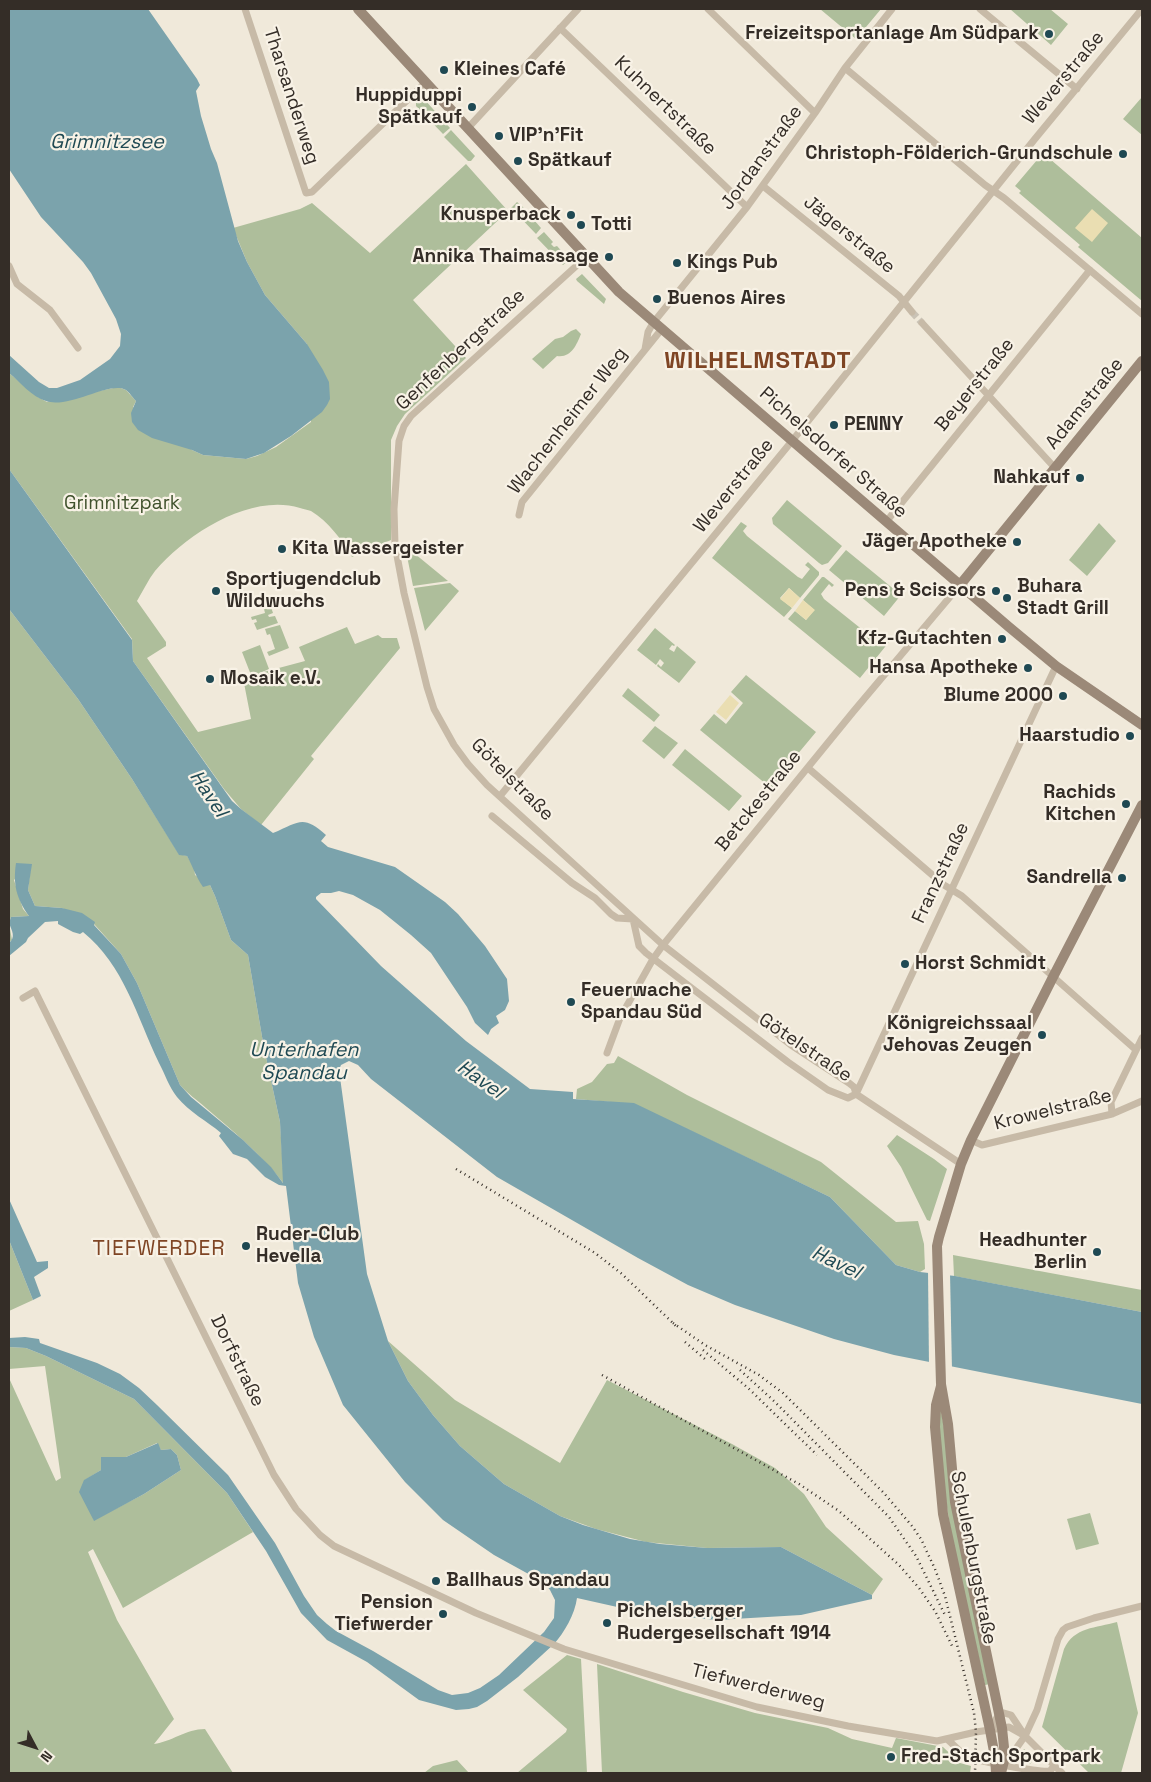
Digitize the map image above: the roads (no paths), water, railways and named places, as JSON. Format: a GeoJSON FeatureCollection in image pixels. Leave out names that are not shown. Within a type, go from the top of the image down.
{"type":"FeatureCollection","features":[{"type":"Feature","properties":{"kind":"street","name":"Tharsanderweg"},"geometry":{"type":"LineString","coordinates":[[245,9],[306,194],[312,192],[426,82]]}},
{"type":"Feature","properties":{"kind":"street","name":"Pichelsdorfer Straße"},"geometry":{"type":"LineString","coordinates":[[358,9],[618,292],[1056,666],[1142,725]]}},
{"type":"Feature","properties":{"kind":"street"},"geometry":{"type":"LineString","coordinates":[[467,129],[578,9]]}},
{"type":"Feature","properties":{"kind":"street"},"geometry":{"type":"LineString","coordinates":[[708,9],[815,113]]}},
{"type":"Feature","properties":{"kind":"street","name":"Jordanstraße"},"geometry":{"type":"LineString","coordinates":[[657,326],[763,186],[845,68],[892,9]]}},
{"type":"Feature","properties":{"kind":"street"},"geometry":{"type":"LineString","coordinates":[[980,9],[1076,89]]}},
{"type":"Feature","properties":{"kind":"street","name":"Weverstraße"},"geometry":{"type":"LineString","coordinates":[[500,796],[792,441],[1142,9]]}},
{"type":"Feature","properties":{"kind":"street","name":"Kuhnertstraße"},"geometry":{"type":"LineString","coordinates":[[560,28],[747,207]]}},
{"type":"Feature","properties":{"kind":"street"},"geometry":{"type":"LineString","coordinates":[[845,68],[1142,314]]}},
{"type":"Feature","properties":{"kind":"street","name":"Jägerstraße"},"geometry":{"type":"LineString","coordinates":[[763,186],[886,286],[912,312]]}},
{"type":"Feature","properties":{"kind":"street","name":"Genfenbergstraße"},"geometry":{"type":"LineString","coordinates":[[395,545],[394,516],[398,441],[410,416],[585,258]]}},
{"type":"Feature","properties":{"kind":"street"},"geometry":{"type":"LineString","coordinates":[[9,266],[17,284],[50,310],[78,348]]}},
{"type":"Feature","properties":{"kind":"street","name":"Beyerstraße"},"geometry":{"type":"LineString","coordinates":[[886,522],[1090,270]]}},
{"type":"Feature","properties":{"kind":"street"},"geometry":{"type":"LineString","coordinates":[[922,323],[1055,468]]}},
{"type":"Feature","properties":{"kind":"street","name":"Wachenheimer Weg"},"geometry":{"type":"LineString","coordinates":[[519,515],[522,502],[645,349],[648,332],[657,326]]}},
{"type":"Feature","properties":{"kind":"street","name":"Adamstraße"},"geometry":{"type":"LineString","coordinates":[[960,585],[1142,360]]}},
{"type":"Feature","properties":{"kind":"street","name":"Götelstraße"},"geometry":{"type":"LineString","coordinates":[[395,545],[404,593],[434,709],[454,745],[468,764],[500,796],[663,945],[791,1045],[849,1083],[854,1087],[856,1094],[962,1164]]}},
{"type":"Feature","properties":{"kind":"street","name":"Betckestraße"},"geometry":{"type":"LineString","coordinates":[[607,1053],[620,1018],[653,959],[663,945],[960,585]]}},
{"type":"Feature","properties":{"kind":"street","name":"Franzstraße"},"geometry":{"type":"LineString","coordinates":[[856,1094],[1056,666]]}},
{"type":"Feature","properties":{"kind":"street"},"geometry":{"type":"LineString","coordinates":[[808,768],[944,886],[962,896],[1136,1050]]}},
{"type":"Feature","properties":{"kind":"street"},"geometry":{"type":"LineString","coordinates":[[941,1384],[939,1237],[962,1164],[972,1140],[1053,977],[1142,805]]}},
{"type":"Feature","properties":{"kind":"street"},"geometry":{"type":"LineString","coordinates":[[492,816],[572,884],[595,898],[616,918],[634,919]]}},
{"type":"Feature","properties":{"kind":"street","name":"Götelstraße"},"geometry":{"type":"LineString","coordinates":[[634,919],[639,946],[653,959],[788,1062],[828,1090],[848,1098],[856,1094]]}},
{"type":"Feature","properties":{"kind":"street","name":"Dorfstraße"},"geometry":{"type":"LineString","coordinates":[[23,998],[35,992],[268,1463],[296,1509],[320,1535],[334,1546],[411,1584],[535,1638]]}},
{"type":"Feature","properties":{"kind":"street"},"geometry":{"type":"LineString","coordinates":[[1112,1114],[1111,1102],[1142,1038]]}},
{"type":"Feature","properties":{"kind":"street","name":"Krowelstraße"},"geometry":{"type":"LineString","coordinates":[[972,1140],[982,1145],[1112,1114],[1142,1101]]}},
{"type":"Feature","properties":{"kind":"street","name":"Schulenburgstraße"},"geometry":{"type":"LineString","coordinates":[[941,1384],[948,1424],[958,1520],[1002,1728],[1006,1757],[1000,1769]]}},
{"type":"Feature","properties":{"kind":"street","name":"Schulenburgstraße"},"geometry":{"type":"LineString","coordinates":[[941,1384],[936,1405],[935,1427],[943,1514],[1000,1769]]}},
{"type":"Feature","properties":{"kind":"street"},"geometry":{"type":"LineString","coordinates":[[1000,1769],[1025,1736],[1037,1710],[1058,1638],[1063,1630],[1094,1618],[1142,1606]]}},
{"type":"Feature","properties":{"kind":"street","name":"Tiefwerderweg"},"geometry":{"type":"LineString","coordinates":[[535,1638],[564,1649],[757,1706],[848,1726],[937,1741],[1009,1727],[1025,1736]]}},
{"type":"Feature","properties":{"kind":"street"},"geometry":{"type":"LineString","coordinates":[[990,1730],[999,1714]]}},
{"type":"Feature","properties":{"kind":"street","name":"Tiefwerderweg"},"geometry":{"type":"LineString","coordinates":[[999,1714],[1012,1715],[1025,1736],[1062,1773]]}},
{"type":"Feature","properties":{"kind":"street"},"geometry":{"type":"LineString","coordinates":[[947,1739],[969,1758],[1000,1769],[1043,1772],[1050,1771],[1054,1766]]}},
{"type":"Feature","properties":{"kind":"water","name":"Grimnitzsee"},"geometry":{"type":"Polygon","coordinates":[[[9,9],[148,9],[197,79],[200,85],[196,91],[201,116],[217,163],[238,241],[247,262],[265,295],[307,344],[329,382],[330,399],[322,412],[291,436],[264,453],[246,459],[203,455],[152,438],[138,430],[132,422],[131,413],[136,401],[126,390],[119,388],[110,389],[66,401],[46,401],[26,389],[9,373],[9,355],[39,382],[49,388],[57,388],[80,380],[110,359],[120,346],[121,334],[116,319],[91,273],[41,217],[9,169],[9,9]]]}},
{"type":"Feature","properties":{"kind":"water"},"geometry":{"type":"Polygon","coordinates":[[[9,469],[132,640],[133,661],[232,801],[273,833],[295,823],[306,822],[312,824],[326,835],[321,841],[328,847],[395,867],[445,902],[458,914],[485,946],[507,979],[509,1001],[505,1010],[496,1016],[499,1023],[491,1029],[488,1035],[475,1023],[467,1007],[431,953],[380,910],[353,895],[339,891],[321,893],[316,897],[381,966],[466,1041],[530,1089],[573,1092],[573,1099],[634,1103],[830,1197],[896,1265],[920,1272],[955,1276],[1142,1312],[1142,1404],[894,1355],[834,1339],[735,1305],[688,1285],[497,1177],[371,1079],[358,1065],[349,1061],[341,1065],[339,1070],[367,1274],[388,1341],[408,1381],[433,1415],[460,1446],[504,1484],[560,1516],[583,1525],[630,1539],[660,1544],[707,1548],[781,1547],[872,1595],[872,1599],[801,1615],[717,1620],[644,1613],[577,1598],[568,1623],[554,1644],[518,1677],[487,1701],[477,1707],[456,1710],[419,1700],[367,1662],[327,1640],[301,1613],[266,1551],[227,1493],[134,1399],[46,1356],[26,1348],[9,1347],[9,1338],[25,1337],[39,1339],[40,1343],[97,1363],[120,1374],[139,1388],[228,1475],[275,1543],[304,1596],[317,1615],[336,1631],[438,1690],[452,1695],[468,1693],[480,1688],[499,1675],[544,1632],[554,1618],[555,1600],[543,1582],[494,1555],[443,1520],[405,1482],[343,1405],[314,1337],[298,1283],[286,1186],[279,1185],[265,1177],[247,1159],[233,1154],[219,1136],[221,1133],[177,1097],[169,1085],[128,993],[109,960],[97,945],[83,932],[80,934],[73,932],[58,924],[58,921],[45,922],[9,956],[9,943],[13,936],[9,923],[11,917],[29,916],[16,891],[16,863],[32,864],[28,890],[35,906],[62,908],[82,913],[95,922],[94,925],[121,954],[137,983],[180,1085],[191,1097],[243,1140],[271,1167],[283,1183],[280,1122],[264,1048],[248,955],[231,940],[210,885],[203,887],[187,856],[179,855],[132,779],[78,699],[9,609],[9,469]]]}},
{"type":"Feature","properties":{"kind":"water"},"geometry":{"type":"Polygon","coordinates":[[[9,1199],[37,1262],[48,1261],[48,1268],[34,1277],[41,1296],[33,1300],[9,1240],[9,1199]]]}},
{"type":"Feature","properties":{"kind":"water"},"geometry":{"type":"Polygon","coordinates":[[[158,1443],[161,1450],[171,1449],[177,1455],[181,1470],[144,1494],[94,1521],[79,1492],[84,1480],[101,1470],[101,1457],[126,1457],[158,1443]]]}},
{"type":"Feature","properties":{"kind":"tunnel"},"geometry":{"type":"LineString","coordinates":[[912,312],[922,323]]}},
{"type":"Feature","properties":{"kind":"railway"},"geometry":{"type":"LineString","coordinates":[[456,1169],[595,1253],[622,1274],[677,1327]]}},
{"type":"Feature","properties":{"kind":"railway"},"geometry":{"type":"LineString","coordinates":[[673,1323],[705,1345],[759,1375],[783,1393],[883,1492],[921,1539],[945,1596],[974,1713],[976,1732],[975,1773]]}},
{"type":"Feature","properties":{"kind":"railway"},"geometry":{"type":"LineString","coordinates":[[685,1342],[706,1360]]}},
{"type":"Feature","properties":{"kind":"railway"},"geometry":{"type":"LineString","coordinates":[[703,1350],[748,1388],[817,1455]]}},
{"type":"Feature","properties":{"kind":"railway"},"geometry":{"type":"LineString","coordinates":[[740,1370],[775,1402],[889,1517],[916,1556],[945,1615]]}},
{"type":"Feature","properties":{"kind":"railway"},"geometry":{"type":"LineString","coordinates":[[602,1375],[799,1484],[839,1511],[899,1565],[919,1588],[935,1611],[953,1648]]}},
{"type":"Feature","properties":{"kind":"place","name":"Freizeitsportanlage Am Südpark"},"geometry":{"type":"Point","coordinates":[1049,34]}},
{"type":"Feature","properties":{"kind":"place","name":"Kleines Café"},"geometry":{"type":"Point","coordinates":[444,70]}},
{"type":"Feature","properties":{"kind":"place","name":"Huppiduppi Spätkauf"},"geometry":{"type":"Point","coordinates":[472,107]}},
{"type":"Feature","properties":{"kind":"place","name":"VIP’n’Fit"},"geometry":{"type":"Point","coordinates":[499,136]}},
{"type":"Feature","properties":{"kind":"place","name":"Christoph-Földerich-Grundschule"},"geometry":{"type":"Point","coordinates":[1123,154]}},
{"type":"Feature","properties":{"kind":"place","name":"Spätkauf"},"geometry":{"type":"Point","coordinates":[518,161]}},
{"type":"Feature","properties":{"kind":"place","name":"Knusperback"},"geometry":{"type":"Point","coordinates":[571,215]}},
{"type":"Feature","properties":{"kind":"place","name":"Totti"},"geometry":{"type":"Point","coordinates":[581,225]}},
{"type":"Feature","properties":{"kind":"place","name":"Annika Thaimassage"},"geometry":{"type":"Point","coordinates":[609,257]}},
{"type":"Feature","properties":{"kind":"place","name":"Kings Pub"},"geometry":{"type":"Point","coordinates":[677,263]}},
{"type":"Feature","properties":{"kind":"place","name":"Buenos Aires"},"geometry":{"type":"Point","coordinates":[657,299]}},
{"type":"Feature","properties":{"kind":"place","name":"PENNY"},"geometry":{"type":"Point","coordinates":[834,425]}},
{"type":"Feature","properties":{"kind":"place","name":"Nahkauf"},"geometry":{"type":"Point","coordinates":[1080,478]}},
{"type":"Feature","properties":{"kind":"place","name":"Jäger Apotheke"},"geometry":{"type":"Point","coordinates":[1017,542]}},
{"type":"Feature","properties":{"kind":"place","name":"Kita Wassergeister"},"geometry":{"type":"Point","coordinates":[282,549]}},
{"type":"Feature","properties":{"kind":"place","name":"Sportjugendclub Wildwuchs"},"geometry":{"type":"Point","coordinates":[216,591]}},
{"type":"Feature","properties":{"kind":"place","name":"Pens & Scissors"},"geometry":{"type":"Point","coordinates":[996,591]}},
{"type":"Feature","properties":{"kind":"place","name":"Buhara Stadt Grill"},"geometry":{"type":"Point","coordinates":[1007,598]}},
{"type":"Feature","properties":{"kind":"place","name":"Kfz-Gutachten"},"geometry":{"type":"Point","coordinates":[1002,639]}},
{"type":"Feature","properties":{"kind":"place","name":"Hansa Apotheke"},"geometry":{"type":"Point","coordinates":[1028,668]}},
{"type":"Feature","properties":{"kind":"place","name":"Mosaik e.V."},"geometry":{"type":"Point","coordinates":[210,679]}},
{"type":"Feature","properties":{"kind":"place","name":"Blume 2000"},"geometry":{"type":"Point","coordinates":[1063,696]}},
{"type":"Feature","properties":{"kind":"place","name":"Haarstudio"},"geometry":{"type":"Point","coordinates":[1130,736]}},
{"type":"Feature","properties":{"kind":"place","name":"Rachids Kitchen"},"geometry":{"type":"Point","coordinates":[1126,804]}},
{"type":"Feature","properties":{"kind":"place","name":"Sandrella"},"geometry":{"type":"Point","coordinates":[1122,878]}},
{"type":"Feature","properties":{"kind":"place","name":"Horst Schmidt"},"geometry":{"type":"Point","coordinates":[905,964]}},
{"type":"Feature","properties":{"kind":"place","name":"Feuerwache Spandau Süd"},"geometry":{"type":"Point","coordinates":[571,1002]}},
{"type":"Feature","properties":{"kind":"place","name":"Königreichssaal Jehovas Zeugen"},"geometry":{"type":"Point","coordinates":[1042,1035]}},
{"type":"Feature","properties":{"kind":"place","name":"Ruder-Club Hevella"},"geometry":{"type":"Point","coordinates":[246,1246]}},
{"type":"Feature","properties":{"kind":"place","name":"Headhunter Berlin"},"geometry":{"type":"Point","coordinates":[1097,1252]}},
{"type":"Feature","properties":{"kind":"place","name":"Ballhaus Spandau"},"geometry":{"type":"Point","coordinates":[436,1581]}},
{"type":"Feature","properties":{"kind":"place","name":"Pension Tiefwerder"},"geometry":{"type":"Point","coordinates":[443,1614]}},
{"type":"Feature","properties":{"kind":"place","name":"Pichelsberger Rudergesellschaft 1914"},"geometry":{"type":"Point","coordinates":[607,1623]}},
{"type":"Feature","properties":{"kind":"place","name":"Fred-Stach Sportpark"},"geometry":{"type":"Point","coordinates":[891,1757]}},
{"type":"Feature","properties":{"kind":"district","name":"WILHELMSTADT"},"geometry":{"type":"Point","coordinates":[758,361]}},
{"type":"Feature","properties":{"kind":"district","name":"TIEFWERDER"},"geometry":{"type":"Point","coordinates":[159,1249]}},
{"type":"Feature","properties":{"kind":"park label","name":"Grimnitzpark"},"geometry":{"type":"Point","coordinates":[122,504]}},
{"type":"Feature","properties":{"kind":"water label","name":"Havel"},"geometry":{"type":"Point","coordinates":[208,794]}},
{"type":"Feature","properties":{"kind":"water label","name":"Unterhafen Spandau"},"geometry":{"type":"Point","coordinates":[304,1062]}},
{"type":"Feature","properties":{"kind":"water label","name":"Havel"},"geometry":{"type":"Point","coordinates":[480,1080]}},
{"type":"Feature","properties":{"kind":"water label","name":"Havel"},"geometry":{"type":"Point","coordinates":[836,1263]}}]}
